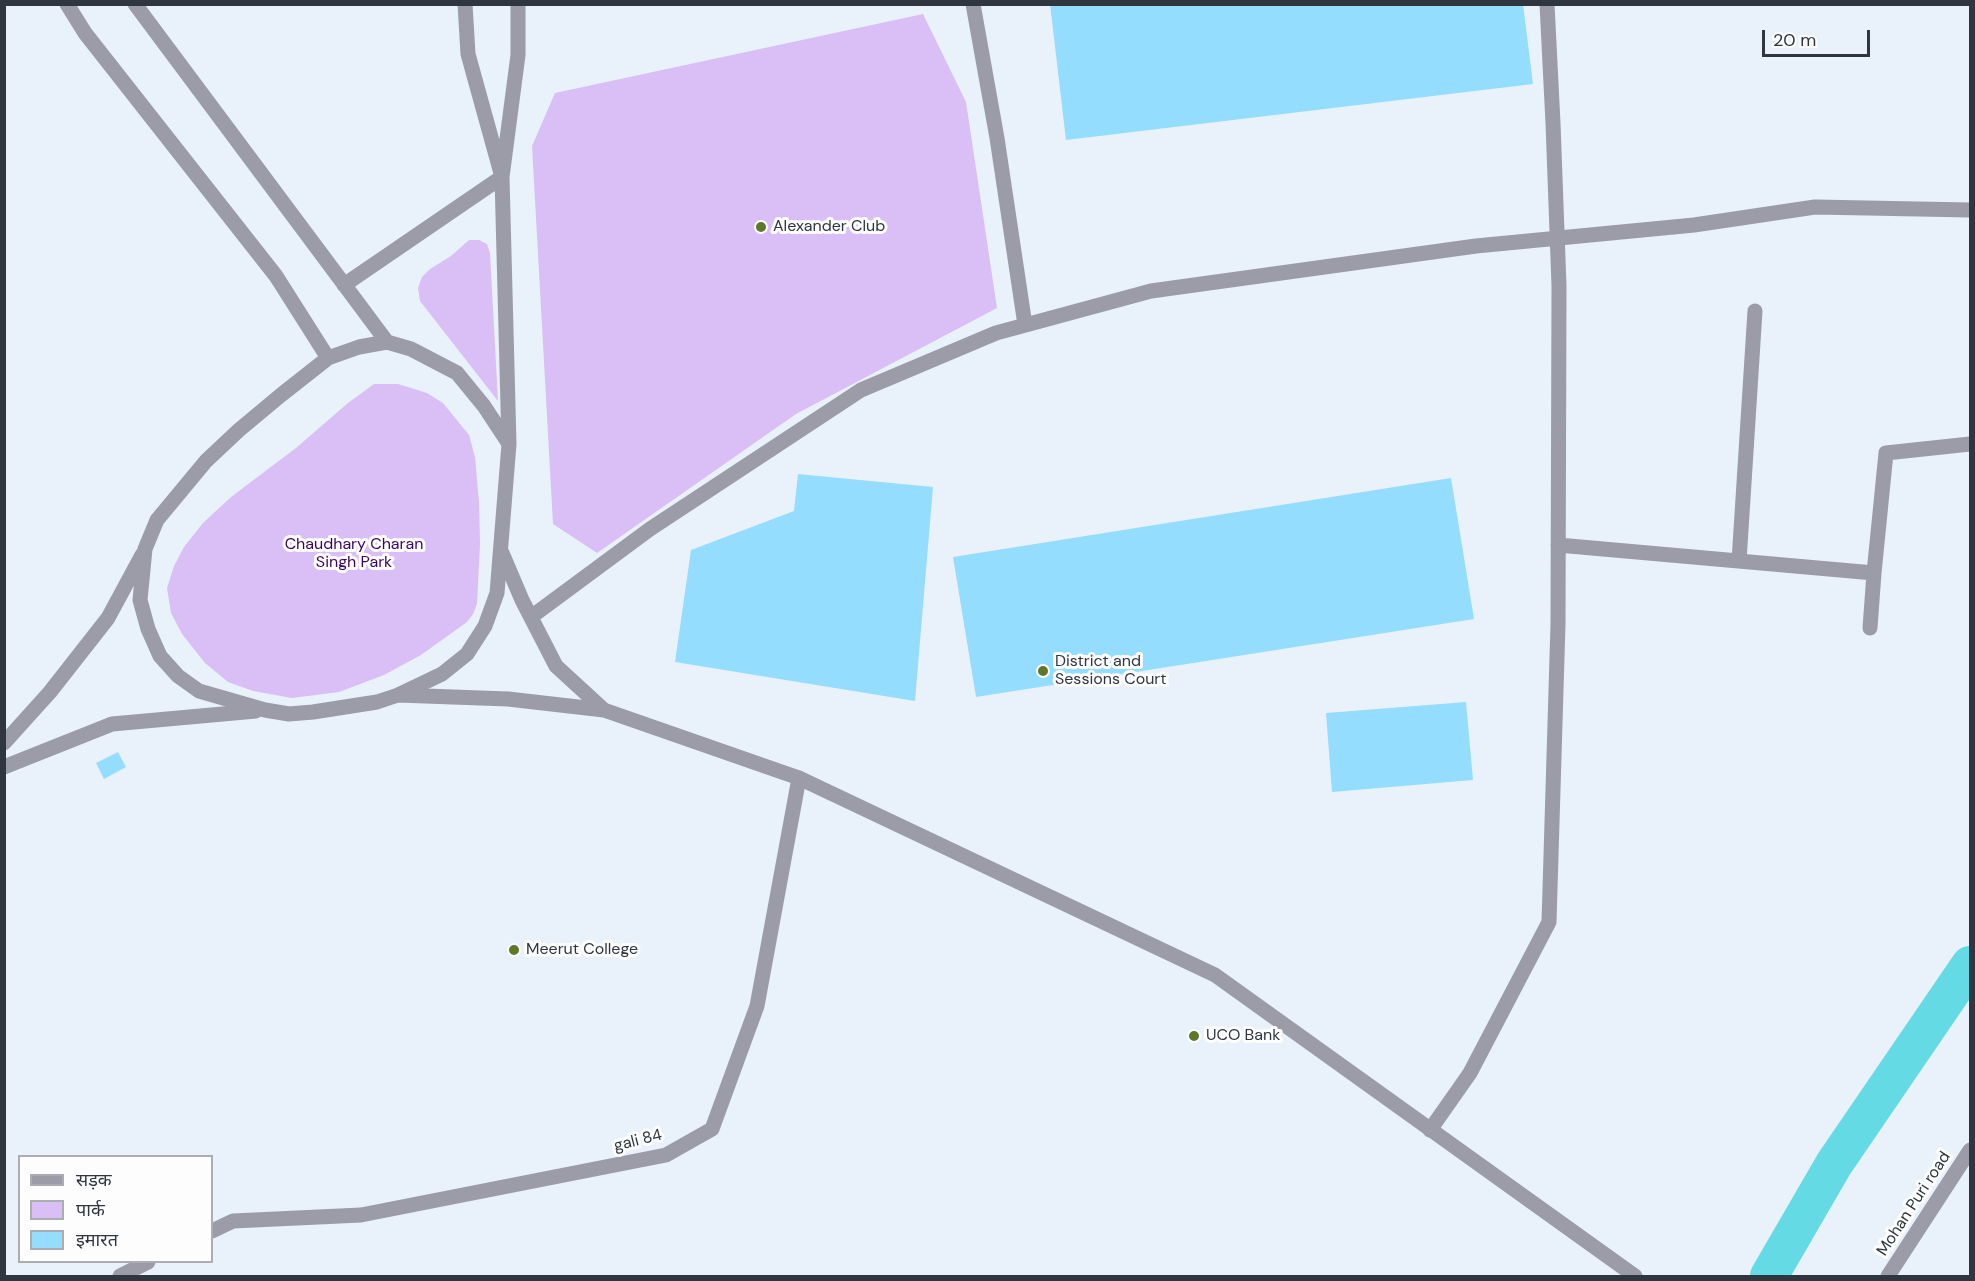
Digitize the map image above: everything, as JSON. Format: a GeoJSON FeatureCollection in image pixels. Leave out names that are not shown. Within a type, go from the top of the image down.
{"type":"FeatureCollection","features":[{"type":"Feature","properties":{"kind":"street"},"geometry":{"type":"LineString","coordinates":[[67,4],[85,33],[276,276],[328,358]]}},
{"type":"Feature","properties":{"kind":"street"},"geometry":{"type":"LineString","coordinates":[[135,4],[387,342]]}},
{"type":"Feature","properties":{"kind":"street"},"geometry":{"type":"LineString","coordinates":[[465,4],[468,54],[502,177]]}},
{"type":"Feature","properties":{"kind":"street"},"geometry":{"type":"LineString","coordinates":[[145,549],[140,600],[148,630],[160,656],[178,676],[199,691],[265,710],[289,714],[313,712],[377,702],[398,695],[442,674],[467,654],[485,626],[497,593],[501,550],[508,444],[502,177],[518,55],[518,4]]}},
{"type":"Feature","properties":{"kind":"street"},"geometry":{"type":"LineString","coordinates":[[973,4],[997,138],[1025,325]]}},
{"type":"Feature","properties":{"kind":"street"},"geometry":{"type":"LineString","coordinates":[[1430,1130],[1470,1073],[1549,922],[1558,624],[1559,286],[1547,4]]}},
{"type":"Feature","properties":{"kind":"street"},"geometry":{"type":"LineString","coordinates":[[344,285],[502,177]]}},
{"type":"Feature","properties":{"kind":"street"},"geometry":{"type":"LineString","coordinates":[[531,617],[650,529],[861,390],[996,333],[1151,291],[1476,246],[1694,225],[1815,207],[1971,210]]}},
{"type":"Feature","properties":{"kind":"street"},"geometry":{"type":"LineString","coordinates":[[1739,561],[1755,311]]}},
{"type":"Feature","properties":{"kind":"street"},"geometry":{"type":"LineString","coordinates":[[4,744],[50,692],[108,618],[145,549],[157,520],[206,461],[239,430],[328,358],[359,346],[387,342],[411,348],[457,374],[484,406],[508,444]]}},
{"type":"Feature","properties":{"kind":"street"},"geometry":{"type":"LineString","coordinates":[[1870,628],[1886,453],[1971,444]]}},
{"type":"Feature","properties":{"kind":"street"},"geometry":{"type":"LineString","coordinates":[[1558,544],[1874,573]]}},
{"type":"Feature","properties":{"kind":"street"},"geometry":{"type":"LineString","coordinates":[[501,550],[556,666],[604,710]]}},
{"type":"Feature","properties":{"kind":"street"},"geometry":{"type":"LineString","coordinates":[[398,695],[508,699],[604,710],[799,778],[1215,975],[1635,1276]]}},
{"type":"Feature","properties":{"kind":"street"},"geometry":{"type":"LineString","coordinates":[[4,767],[112,724],[265,710]]}},
{"type":"Feature","properties":{"kind":"street","name":"gali 84"},"geometry":{"type":"LineString","coordinates":[[213,1231],[233,1221],[361,1215],[666,1155],[712,1129],[757,1006],[799,778]]}},
{"type":"Feature","properties":{"kind":"street","name":"Mohan Puri road"},"geometry":{"type":"LineString","coordinates":[[1888,1276],[1971,1150]]}},
{"type":"Feature","properties":{"kind":"street"},"geometry":{"type":"LineString","coordinates":[[120,1276],[146,1263]]}},
{"type":"Feature","properties":{"kind":"green space","name":"Alexander Club"},"geometry":{"type":"Polygon","coordinates":[[[923,14],[966,102],[997,308],[796,414],[597,553],[553,524],[532,146],[555,93],[923,14]]]}},
{"type":"Feature","properties":{"kind":"green space"},"geometry":{"type":"Polygon","coordinates":[[[469,240],[479,240],[487,244],[490,253],[498,401],[420,301],[418,288],[422,277],[469,240]]]}},
{"type":"Feature","properties":{"kind":"green space","name":"Chaudhary Charan Singh Park"},"geometry":{"type":"Polygon","coordinates":[[[374,384],[398,384],[427,393],[443,403],[469,435],[475,457],[480,544],[477,604],[473,614],[467,622],[421,655],[384,675],[339,692],[292,698],[253,691],[228,682],[205,663],[182,634],[171,613],[167,588],[174,566],[184,547],[203,523],[231,497],[296,448],[348,403],[374,384]]]}},
{"type":"Feature","properties":{"kind":"building"},"geometry":{"type":"Polygon","coordinates":[[[1050,4],[1523,4],[1533,84],[1066,140],[1050,4]]]}},
{"type":"Feature","properties":{"kind":"building"},"geometry":{"type":"Polygon","coordinates":[[[798,474],[933,487],[915,701],[675,662],[691,550],[794,511],[798,474]]]}},
{"type":"Feature","properties":{"kind":"building"},"geometry":{"type":"Polygon","coordinates":[[[1451,478],[1474,619],[976,697],[953,557],[1451,478]]]}},
{"type":"Feature","properties":{"kind":"building"},"geometry":{"type":"Polygon","coordinates":[[[1466,702],[1473,780],[1332,792],[1326,713],[1466,702]]]}},
{"type":"Feature","properties":{"kind":"building"},"geometry":{"type":"Polygon","coordinates":[[[118,752],[126,767],[104,779],[96,763],[118,752]]]}},
{"type":"Feature","properties":{"kind":"waterway"},"geometry":{"type":"LineString","coordinates":[[1769,1276],[1834,1164],[1970,965]]}},
{"type":"Feature","properties":{"kind":"place","name":"Alexander Club"},"geometry":{"type":"Point","coordinates":[761,227]}},
{"type":"Feature","properties":{"kind":"place","name":"District and Sessions Court"},"geometry":{"type":"Point","coordinates":[1043,671]}},
{"type":"Feature","properties":{"kind":"place","name":"Meerut College"},"geometry":{"type":"Point","coordinates":[514,950]}},
{"type":"Feature","properties":{"kind":"place","name":"UCO Bank"},"geometry":{"type":"Point","coordinates":[1194,1036]}}]}
